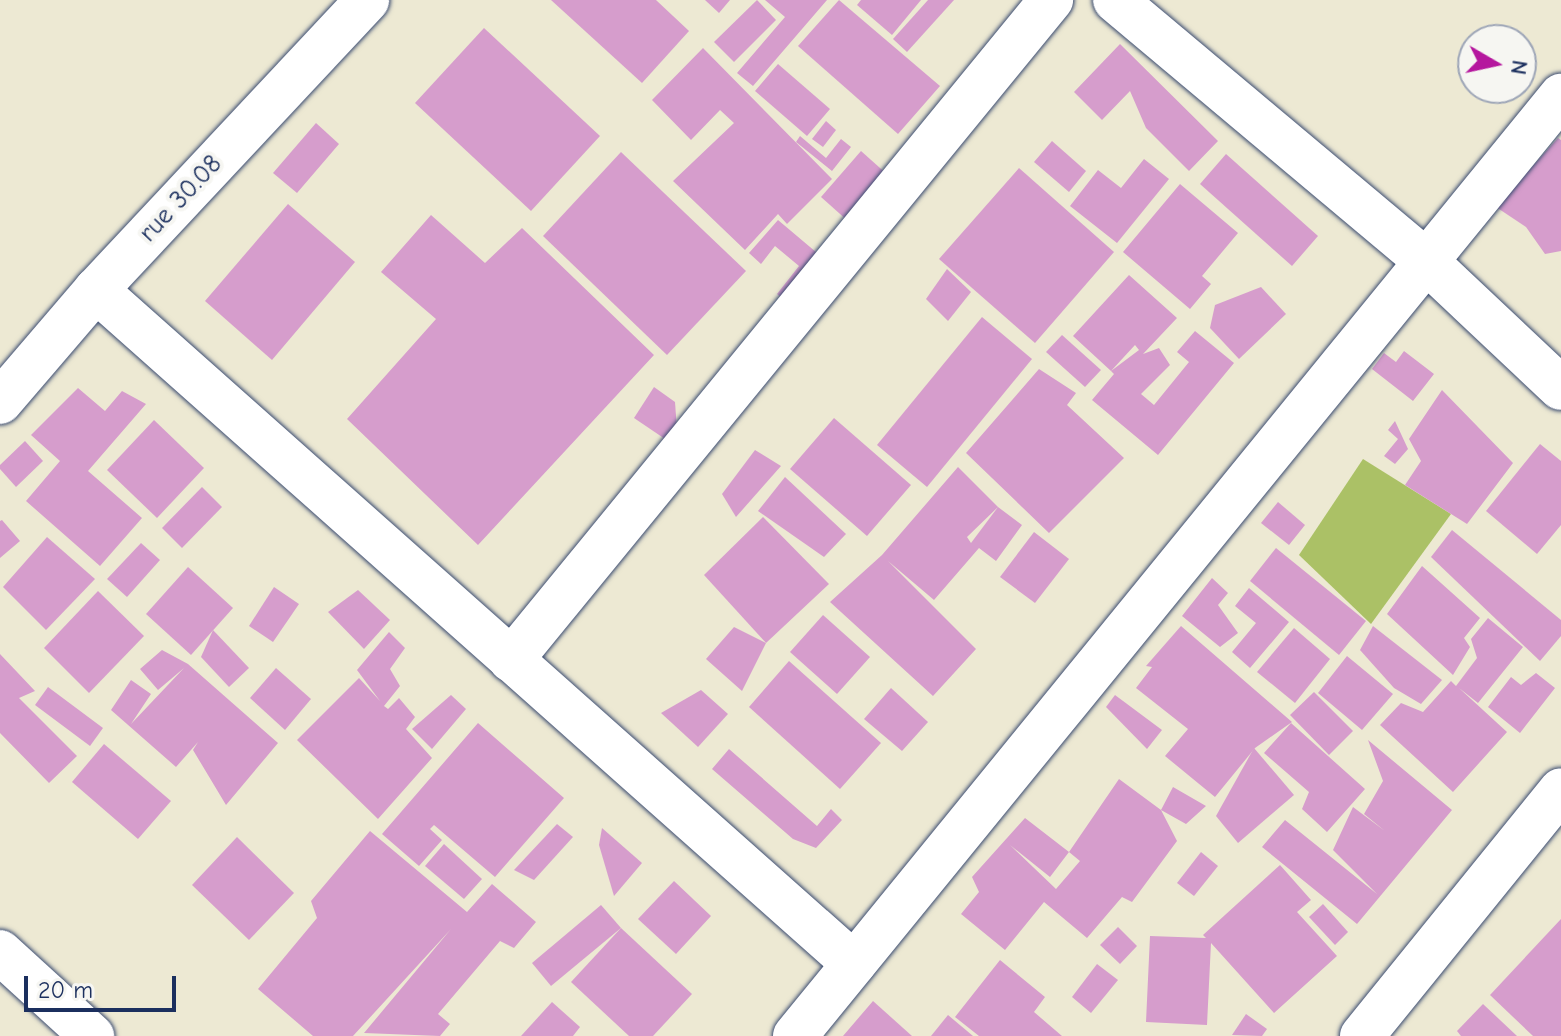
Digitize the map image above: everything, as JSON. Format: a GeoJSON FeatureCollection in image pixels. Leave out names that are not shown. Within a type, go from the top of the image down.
{"type":"FeatureCollection","features":[{"type":"Feature","properties":{"kind":"street","name":"rue 30.08"},"geometry":{"type":"LineString","coordinates":[[0,402],[96,290],[367,0]]}},
{"type":"Feature","properties":{"kind":"street"},"geometry":{"type":"LineString","coordinates":[[511,660],[1051,0]]}},
{"type":"Feature","properties":{"kind":"street"},"geometry":{"type":"LineString","coordinates":[[1115,0],[1426,261],[1561,388]]}},
{"type":"Feature","properties":{"kind":"street"},"geometry":{"type":"LineString","coordinates":[[795,1036],[1561,96]]}},
{"type":"Feature","properties":{"kind":"street"},"geometry":{"type":"LineString","coordinates":[[96,290],[854,964]]}},
{"type":"Feature","properties":{"kind":"street"},"geometry":{"type":"LineString","coordinates":[[1362,1036],[1561,790]]}},
{"type":"Feature","properties":{"kind":"street"},"geometry":{"type":"LineString","coordinates":[[0,952],[92,1036]]}},
{"type":"Feature","properties":{"kind":"green space"},"geometry":{"type":"Polygon","coordinates":[[[1363,459],[1451,514],[1371,624],[1299,555],[1363,459]]]}},
{"type":"Feature","properties":{"kind":"building"},"geometry":{"type":"Polygon","coordinates":[[[551,0],[656,0],[689,31],[642,83],[551,0]]]}},
{"type":"Feature","properties":{"kind":"building"},"geometry":{"type":"Polygon","coordinates":[[[705,0],[730,0],[719,13],[705,0]]]}},
{"type":"Feature","properties":{"kind":"building"},"geometry":{"type":"Polygon","coordinates":[[[757,0],[776,20],[734,62],[714,42],[757,0]]]}},
{"type":"Feature","properties":{"kind":"building"},"geometry":{"type":"Polygon","coordinates":[[[765,0],[827,0],[753,86],[737,73],[785,17],[765,0]]]}},
{"type":"Feature","properties":{"kind":"building"},"geometry":{"type":"Polygon","coordinates":[[[839,0],[940,86],[898,134],[798,46],[839,0]]]}},
{"type":"Feature","properties":{"kind":"building"},"geometry":{"type":"Polygon","coordinates":[[[861,0],[921,0],[892,35],[857,5],[861,0]]]}},
{"type":"Feature","properties":{"kind":"building"},"geometry":{"type":"Polygon","coordinates":[[[928,0],[954,0],[907,52],[893,39],[928,0]]]}},
{"type":"Feature","properties":{"kind":"building"},"geometry":{"type":"Polygon","coordinates":[[[484,28],[600,136],[531,211],[415,103],[484,28]]]}},
{"type":"Feature","properties":{"kind":"building"},"geometry":{"type":"Polygon","coordinates":[[[1120,44],[1218,141],[1189,171],[1146,128],[1130,91],[1102,120],[1074,92],[1120,44]]]}},
{"type":"Feature","properties":{"kind":"building"},"geometry":{"type":"Polygon","coordinates":[[[703,48],[832,179],[787,224],[778,214],[745,250],[673,181],[734,123],[720,110],[691,140],[652,100],[703,48]]]}},
{"type":"Feature","properties":{"kind":"building"},"geometry":{"type":"Polygon","coordinates":[[[778,64],[830,109],[807,136],[755,91],[778,64]]]}},
{"type":"Feature","properties":{"kind":"building"},"geometry":{"type":"Polygon","coordinates":[[[826,121],[836,130],[823,147],[812,139],[826,121]]]}},
{"type":"Feature","properties":{"kind":"building"},"geometry":{"type":"Polygon","coordinates":[[[316,123],[339,144],[297,193],[273,173],[316,123]]]}},
{"type":"Feature","properties":{"kind":"building"},"geometry":{"type":"Polygon","coordinates":[[[800,136],[826,158],[841,139],[851,147],[832,171],[796,142],[800,136]]]}},
{"type":"Feature","properties":{"kind":"building"},"geometry":{"type":"Polygon","coordinates":[[[1558,138],[1561,140],[1561,251],[1545,254],[1526,227],[1496,207],[1558,138]]]}},
{"type":"Feature","properties":{"kind":"building"},"geometry":{"type":"Polygon","coordinates":[[[1052,141],[1086,171],[1069,192],[1034,162],[1052,141]]]}},
{"type":"Feature","properties":{"kind":"building"},"geometry":{"type":"Polygon","coordinates":[[[861,151],[908,193],[867,238],[821,197],[861,151]]]}},
{"type":"Feature","properties":{"kind":"building"},"geometry":{"type":"Polygon","coordinates":[[[621,152],[746,271],[667,355],[543,236],[621,152]]]}},
{"type":"Feature","properties":{"kind":"building"},"geometry":{"type":"Polygon","coordinates":[[[1226,154],[1318,236],[1292,266],[1200,184],[1226,154]]]}},
{"type":"Feature","properties":{"kind":"building"},"geometry":{"type":"Polygon","coordinates":[[[1144,159],[1169,179],[1117,243],[1070,206],[1098,170],[1121,188],[1144,159]]]}},
{"type":"Feature","properties":{"kind":"building"},"geometry":{"type":"Polygon","coordinates":[[[1019,168],[1114,252],[1035,343],[939,259],[1019,168]]]}},
{"type":"Feature","properties":{"kind":"building"},"geometry":{"type":"Polygon","coordinates":[[[1180,184],[1238,233],[1202,276],[1211,284],[1190,309],[1123,252],[1180,184]]]}},
{"type":"Feature","properties":{"kind":"building"},"geometry":{"type":"Polygon","coordinates":[[[288,204],[355,262],[272,360],[205,301],[288,204]]]}},
{"type":"Feature","properties":{"kind":"building"},"geometry":{"type":"Polygon","coordinates":[[[431,215],[485,263],[522,228],[654,355],[478,545],[347,419],[436,319],[381,272],[431,215]]]}},
{"type":"Feature","properties":{"kind":"building"},"geometry":{"type":"Polygon","coordinates":[[[778,220],[829,263],[793,307],[777,294],[799,266],[775,246],[761,264],[749,253],[778,220]]]}},
{"type":"Feature","properties":{"kind":"building"},"geometry":{"type":"Polygon","coordinates":[[[947,269],[971,292],[948,321],[926,299],[947,269]]]}},
{"type":"Feature","properties":{"kind":"building"},"geometry":{"type":"Polygon","coordinates":[[[1129,275],[1177,318],[1143,354],[1159,348],[1170,365],[1141,394],[1154,405],[1189,362],[1177,352],[1195,331],[1234,363],[1158,455],[1092,400],[1114,374],[1073,336],[1129,275]],[[1135,345],[1111,371],[1139,350],[1135,345]]]}},
{"type":"Feature","properties":{"kind":"building"},"geometry":{"type":"Polygon","coordinates":[[[1261,287],[1286,314],[1239,359],[1210,328],[1215,305],[1261,287]]]}},
{"type":"Feature","properties":{"kind":"building"},"geometry":{"type":"Polygon","coordinates":[[[982,317],[1032,359],[927,487],[877,445],[982,317]]]}},
{"type":"Feature","properties":{"kind":"building"},"geometry":{"type":"Polygon","coordinates":[[[1062,335],[1101,370],[1085,387],[1046,352],[1062,335]]]}},
{"type":"Feature","properties":{"kind":"building"},"geometry":{"type":"Polygon","coordinates":[[[1404,351],[1434,374],[1413,401],[1372,369],[1384,353],[1396,362],[1404,351]]]}},
{"type":"Feature","properties":{"kind":"building"},"geometry":{"type":"Polygon","coordinates":[[[1039,369],[1076,393],[1067,405],[1124,458],[1049,533],[966,453],[1039,369]]]}},
{"type":"Feature","properties":{"kind":"building"},"geometry":{"type":"Polygon","coordinates":[[[654,387],[675,402],[677,430],[668,441],[634,418],[654,387]]]}},
{"type":"Feature","properties":{"kind":"building"},"geometry":{"type":"Polygon","coordinates":[[[78,388],[105,411],[122,391],[146,404],[88,471],[142,518],[100,566],[26,501],[60,461],[31,435],[78,388]]]}},
{"type":"Feature","properties":{"kind":"building"},"geometry":{"type":"Polygon","coordinates":[[[1442,390],[1513,463],[1467,524],[1405,485],[1421,461],[1409,439],[1442,390]]]}},
{"type":"Feature","properties":{"kind":"building"},"geometry":{"type":"Polygon","coordinates":[[[834,418],[911,485],[867,536],[790,469],[834,418]]]}},
{"type":"Feature","properties":{"kind":"building"},"geometry":{"type":"Polygon","coordinates":[[[154,420],[204,468],[157,518],[107,470],[154,420]]]}},
{"type":"Feature","properties":{"kind":"building"},"geometry":{"type":"Polygon","coordinates":[[[1395,421],[1408,449],[1395,464],[1384,456],[1398,439],[1388,430],[1395,421]]]}},
{"type":"Feature","properties":{"kind":"building"},"geometry":{"type":"Polygon","coordinates":[[[25,441],[43,461],[16,487],[0,465],[25,441]]]}},
{"type":"Feature","properties":{"kind":"building"},"geometry":{"type":"Polygon","coordinates":[[[1540,444],[1561,461],[1561,525],[1537,554],[1486,511],[1540,444]]]}},
{"type":"Feature","properties":{"kind":"building"},"geometry":{"type":"Polygon","coordinates":[[[755,450],[781,466],[736,517],[722,494],[755,450]]]}},
{"type":"Feature","properties":{"kind":"building"},"geometry":{"type":"Polygon","coordinates":[[[958,467],[998,507],[1022,525],[996,561],[979,548],[934,600],[888,561],[976,649],[933,696],[830,602],[882,555],[958,467]],[[998,507],[967,537],[971,543],[998,507]]]}},
{"type":"Feature","properties":{"kind":"building"},"geometry":{"type":"Polygon","coordinates":[[[785,477],[846,534],[824,557],[758,511],[785,477]]]}},
{"type":"Feature","properties":{"kind":"building"},"geometry":{"type":"Polygon","coordinates":[[[202,487],[222,507],[182,548],[162,528],[202,487]]]}},
{"type":"Feature","properties":{"kind":"building"},"geometry":{"type":"Polygon","coordinates":[[[1278,502],[1305,525],[1289,545],[1261,523],[1278,502]]]}},
{"type":"Feature","properties":{"kind":"building"},"geometry":{"type":"Polygon","coordinates":[[[763,517],[829,584],[766,643],[704,575],[763,517]]]}},
{"type":"Feature","properties":{"kind":"building"},"geometry":{"type":"Polygon","coordinates":[[[0,521],[20,541],[0,558],[0,521]]]}},
{"type":"Feature","properties":{"kind":"building"},"geometry":{"type":"Polygon","coordinates":[[[1452,530],[1561,620],[1561,636],[1540,661],[1431,557],[1452,530]]]}},
{"type":"Feature","properties":{"kind":"building"},"geometry":{"type":"Polygon","coordinates":[[[1034,532],[1069,559],[1035,603],[1000,577],[1034,532]]]}},
{"type":"Feature","properties":{"kind":"building"},"geometry":{"type":"Polygon","coordinates":[[[47,537],[95,579],[46,630],[3,587],[47,537]]]}},
{"type":"Feature","properties":{"kind":"building"},"geometry":{"type":"Polygon","coordinates":[[[141,543],[160,560],[127,597],[107,579],[141,543]]]}},
{"type":"Feature","properties":{"kind":"building"},"geometry":{"type":"Polygon","coordinates":[[[1276,548],[1366,621],[1339,655],[1250,581],[1276,548]]]}},
{"type":"Feature","properties":{"kind":"building"},"geometry":{"type":"Polygon","coordinates":[[[1422,566],[1480,618],[1464,638],[1470,647],[1453,675],[1387,614],[1422,566]]]}},
{"type":"Feature","properties":{"kind":"building"},"geometry":{"type":"Polygon","coordinates":[[[188,567],[233,608],[191,655],[146,614],[188,567]]]}},
{"type":"Feature","properties":{"kind":"building"},"geometry":{"type":"Polygon","coordinates":[[[1212,578],[1228,593],[1218,605],[1238,633],[1220,647],[1182,616],[1212,578]]]}},
{"type":"Feature","properties":{"kind":"building"},"geometry":{"type":"Polygon","coordinates":[[[274,587],[299,604],[273,642],[249,626],[274,587]]]}},
{"type":"Feature","properties":{"kind":"building"},"geometry":{"type":"Polygon","coordinates":[[[1249,588],[1289,622],[1250,668],[1232,652],[1256,623],[1235,606],[1249,588]]]}},
{"type":"Feature","properties":{"kind":"building"},"geometry":{"type":"Polygon","coordinates":[[[358,590],[390,620],[364,649],[328,612],[358,590]]]}},
{"type":"Feature","properties":{"kind":"building"},"geometry":{"type":"Polygon","coordinates":[[[98,591],[144,636],[89,693],[44,648],[98,591]]]}},
{"type":"Feature","properties":{"kind":"building"},"geometry":{"type":"Polygon","coordinates":[[[823,615],[870,657],[837,694],[790,652],[823,615]]]}},
{"type":"Feature","properties":{"kind":"building"},"geometry":{"type":"Polygon","coordinates":[[[1488,618],[1523,647],[1478,703],[1459,688],[1507,732],[1453,792],[1380,725],[1401,703],[1423,712],[1451,681],[1456,686],[1477,658],[1471,639],[1488,618]]]}},
{"type":"Feature","properties":{"kind":"building"},"geometry":{"type":"Polygon","coordinates":[[[1181,626],[1292,722],[1255,748],[1215,797],[1165,756],[1188,729],[1136,688],[1152,667],[1146,666],[1181,626]]]}},
{"type":"Feature","properties":{"kind":"building"},"geometry":{"type":"Polygon","coordinates":[[[1373,626],[1442,680],[1421,704],[1394,688],[1360,650],[1373,626]]]}},
{"type":"Feature","properties":{"kind":"building"},"geometry":{"type":"Polygon","coordinates":[[[734,627],[766,643],[742,691],[706,659],[734,627]]]}},
{"type":"Feature","properties":{"kind":"building"},"geometry":{"type":"Polygon","coordinates":[[[1294,628],[1330,659],[1295,703],[1257,672],[1294,628]]]}},
{"type":"Feature","properties":{"kind":"building"},"geometry":{"type":"Polygon","coordinates":[[[213,630],[249,668],[229,687],[201,657],[213,630]]]}},
{"type":"Feature","properties":{"kind":"building"},"geometry":{"type":"Polygon","coordinates":[[[389,632],[405,648],[390,669],[400,686],[384,706],[388,709],[399,698],[415,717],[406,729],[432,758],[378,819],[297,740],[359,678],[380,701],[357,670],[389,632]]]}},
{"type":"Feature","properties":{"kind":"building"},"geometry":{"type":"Polygon","coordinates":[[[162,650],[188,664],[278,743],[226,805],[193,750],[198,742],[176,767],[111,710],[131,680],[151,694],[131,724],[184,668],[158,690],[140,669],[162,650]]]}},
{"type":"Feature","properties":{"kind":"building"},"geometry":{"type":"Polygon","coordinates":[[[0,654],[35,691],[19,698],[77,756],[49,783],[0,733],[0,654]]]}},
{"type":"Feature","properties":{"kind":"building"},"geometry":{"type":"Polygon","coordinates":[[[1347,656],[1393,694],[1362,730],[1318,693],[1347,656]]]}},
{"type":"Feature","properties":{"kind":"building"},"geometry":{"type":"Polygon","coordinates":[[[789,661],[881,743],[840,789],[749,707],[789,661]]]}},
{"type":"Feature","properties":{"kind":"building"},"geometry":{"type":"Polygon","coordinates":[[[276,668],[311,699],[285,730],[250,698],[276,668]]]}},
{"type":"Feature","properties":{"kind":"building"},"geometry":{"type":"Polygon","coordinates":[[[1536,673],[1555,688],[1520,733],[1488,707],[1511,677],[1521,685],[1536,673]]]}},
{"type":"Feature","properties":{"kind":"building"},"geometry":{"type":"Polygon","coordinates":[[[48,687],[103,728],[90,746],[35,705],[48,687]]]}},
{"type":"Feature","properties":{"kind":"building"},"geometry":{"type":"Polygon","coordinates":[[[891,688],[928,722],[902,751],[864,719],[891,688]]]}},
{"type":"Feature","properties":{"kind":"building"},"geometry":{"type":"Polygon","coordinates":[[[701,690],[728,714],[698,747],[661,713],[701,690]]]}},
{"type":"Feature","properties":{"kind":"building"},"geometry":{"type":"Polygon","coordinates":[[[1314,692],[1353,731],[1329,755],[1290,715],[1314,692]]]}},
{"type":"Feature","properties":{"kind":"building"},"geometry":{"type":"Polygon","coordinates":[[[451,695],[466,709],[432,749],[412,729],[451,695]]]}},
{"type":"Feature","properties":{"kind":"building"},"geometry":{"type":"Polygon","coordinates":[[[1115,695],[1162,730],[1147,749],[1106,707],[1115,695]]]}},
{"type":"Feature","properties":{"kind":"building"},"geometry":{"type":"Polygon","coordinates":[[[478,723],[564,798],[495,877],[434,825],[430,829],[442,840],[419,866],[382,834],[478,723]]]}},
{"type":"Feature","properties":{"kind":"building"},"geometry":{"type":"Polygon","coordinates":[[[1291,723],[1365,789],[1327,832],[1302,809],[1309,792],[1264,753],[1291,723]]]}},
{"type":"Feature","properties":{"kind":"building"},"geometry":{"type":"Polygon","coordinates":[[[1368,740],[1452,810],[1357,924],[1262,847],[1285,820],[1377,894],[1333,850],[1353,807],[1385,831],[1364,814],[1383,781],[1368,740]]]}},
{"type":"Feature","properties":{"kind":"building"},"geometry":{"type":"Polygon","coordinates":[[[104,744],[171,801],[138,839],[72,782],[104,744]]]}},
{"type":"Feature","properties":{"kind":"building"},"geometry":{"type":"Polygon","coordinates":[[[1254,748],[1294,795],[1238,843],[1216,816],[1254,748]]]}},
{"type":"Feature","properties":{"kind":"building"},"geometry":{"type":"Polygon","coordinates":[[[729,749],[817,826],[831,809],[842,820],[816,848],[793,839],[712,769],[729,749]]]}},
{"type":"Feature","properties":{"kind":"building"},"geometry":{"type":"Polygon","coordinates":[[[1119,779],[1161,810],[1177,841],[1132,902],[1122,897],[1087,938],[1044,902],[1005,950],[961,914],[979,892],[972,877],[1025,818],[1069,852],[1119,779]],[[1010,845],[1056,889],[1080,861],[1069,852],[1050,877],[1010,845]]]}},
{"type":"Feature","properties":{"kind":"building"},"geometry":{"type":"Polygon","coordinates":[[[1173,787],[1206,806],[1186,824],[1161,810],[1173,787]]]}},
{"type":"Feature","properties":{"kind":"building"},"geometry":{"type":"Polygon","coordinates":[[[557,824],[573,837],[534,880],[514,870],[557,824]]]}},
{"type":"Feature","properties":{"kind":"building"},"geometry":{"type":"Polygon","coordinates":[[[602,828],[642,863],[614,896],[599,845],[602,828]]]}},
{"type":"Feature","properties":{"kind":"building"},"geometry":{"type":"Polygon","coordinates":[[[370,831],[467,912],[492,884],[536,922],[514,948],[500,941],[438,1014],[450,1024],[440,1036],[364,1033],[451,929],[353,1036],[313,1036],[258,989],[317,918],[311,901],[370,831]]]}},
{"type":"Feature","properties":{"kind":"building"},"geometry":{"type":"Polygon","coordinates":[[[237,837],[294,893],[249,940],[192,885],[237,837]]]}},
{"type":"Feature","properties":{"kind":"building"},"geometry":{"type":"Polygon","coordinates":[[[444,844],[482,879],[464,899],[425,866],[444,844]]]}},
{"type":"Feature","properties":{"kind":"building"},"geometry":{"type":"Polygon","coordinates":[[[1201,852],[1218,866],[1194,896],[1177,883],[1201,852]]]}},
{"type":"Feature","properties":{"kind":"building"},"geometry":{"type":"Polygon","coordinates":[[[1280,865],[1311,900],[1297,912],[1337,956],[1274,1013],[1211,943],[1207,1025],[1146,1022],[1150,936],[1206,938],[1203,935],[1280,865]]]}},
{"type":"Feature","properties":{"kind":"building"},"geometry":{"type":"Polygon","coordinates":[[[674,881],[711,916],[676,954],[638,919],[674,881]]]}},
{"type":"Feature","properties":{"kind":"building"},"geometry":{"type":"Polygon","coordinates":[[[1323,904],[1348,932],[1335,945],[1309,917],[1323,904]]]}},
{"type":"Feature","properties":{"kind":"building"},"geometry":{"type":"Polygon","coordinates":[[[601,905],[621,928],[551,986],[532,963],[601,905]]]}},
{"type":"Feature","properties":{"kind":"building"},"geometry":{"type":"Polygon","coordinates":[[[1561,919],[1561,1036],[1533,1036],[1490,995],[1561,919]]]}},
{"type":"Feature","properties":{"kind":"building"},"geometry":{"type":"Polygon","coordinates":[[[1118,927],[1137,946],[1120,964],[1100,945],[1118,927]]]}},
{"type":"Feature","properties":{"kind":"building"},"geometry":{"type":"Polygon","coordinates":[[[621,928],[692,994],[653,1036],[629,1036],[571,982],[621,928]]]}},
{"type":"Feature","properties":{"kind":"building"},"geometry":{"type":"Polygon","coordinates":[[[1000,960],[1045,997],[1034,1012],[1062,1036],[979,1036],[955,1017],[1000,960]]]}},
{"type":"Feature","properties":{"kind":"building"},"geometry":{"type":"Polygon","coordinates":[[[1097,964],[1118,980],[1091,1013],[1072,997],[1097,964]]]}},
{"type":"Feature","properties":{"kind":"building"},"geometry":{"type":"Polygon","coordinates":[[[873,1001],[912,1036],[843,1036],[873,1001]]]}},
{"type":"Feature","properties":{"kind":"building"},"geometry":{"type":"Polygon","coordinates":[[[552,1002],[580,1027],[573,1036],[521,1036],[552,1002]]]}},
{"type":"Feature","properties":{"kind":"building"},"geometry":{"type":"Polygon","coordinates":[[[1483,1004],[1517,1036],[1461,1036],[1457,1031],[1483,1004]]]}},
{"type":"Feature","properties":{"kind":"building"},"geometry":{"type":"Polygon","coordinates":[[[1246,1014],[1267,1029],[1262,1036],[1232,1035],[1246,1014]]]}},
{"type":"Feature","properties":{"kind":"building"},"geometry":{"type":"Polygon","coordinates":[[[948,1015],[973,1036],[931,1036],[948,1015]]]}}]}
